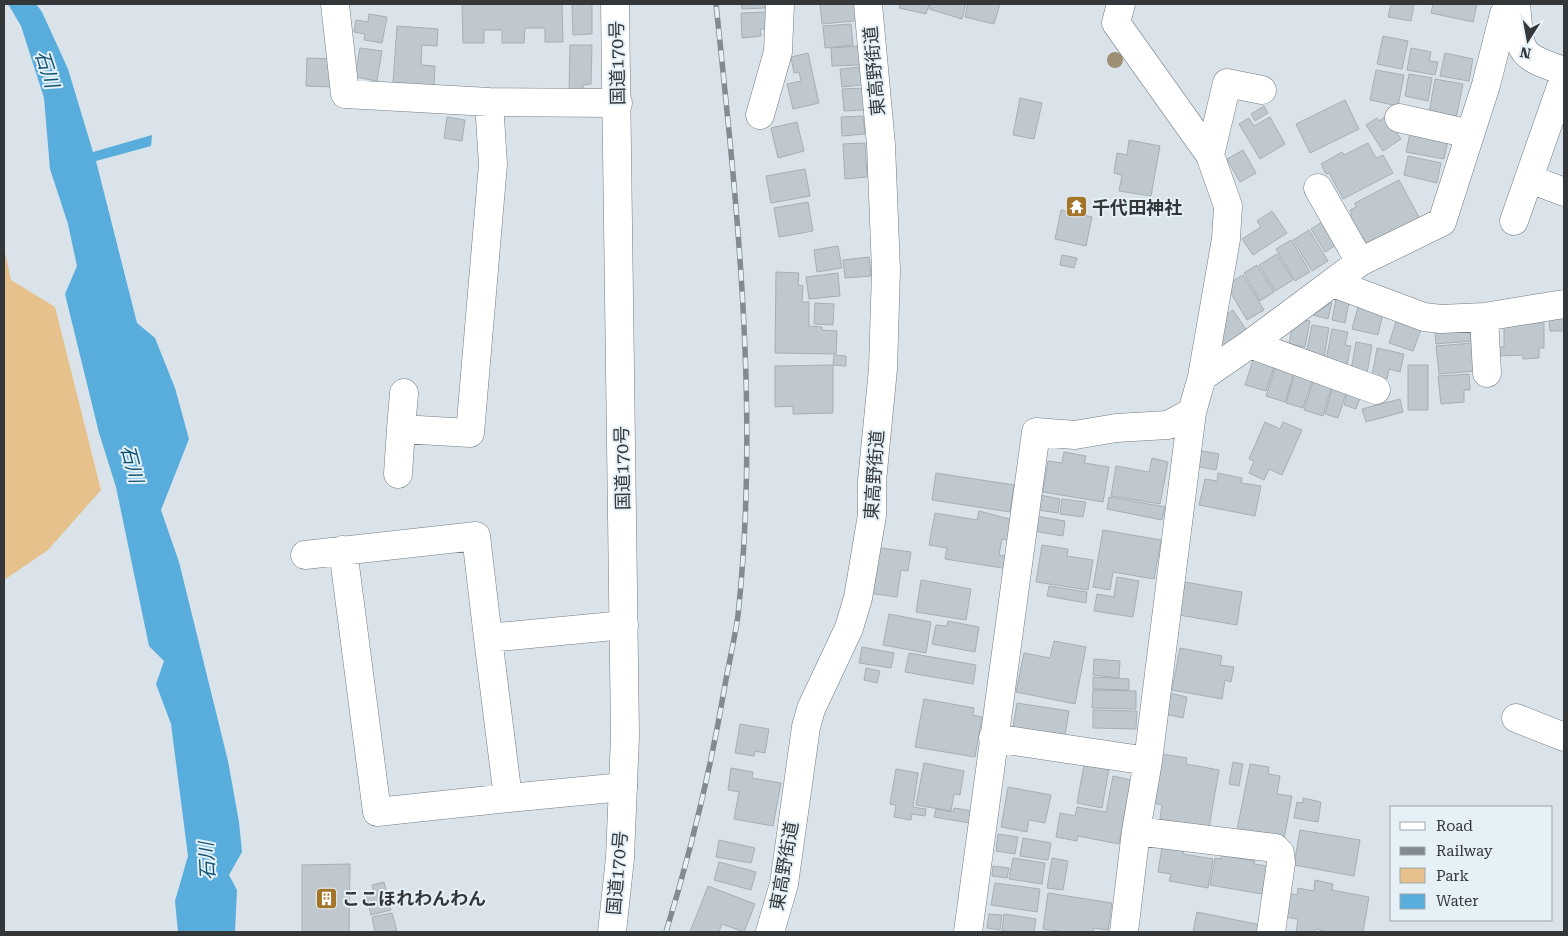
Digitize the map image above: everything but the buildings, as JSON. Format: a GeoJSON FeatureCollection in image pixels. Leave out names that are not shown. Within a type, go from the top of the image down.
{"type":"FeatureCollection","features":[{"type":"Feature","properties":{"kind":"main road"},"geometry":{"type":"LineString","coordinates":[[335,4],[345,94],[490,102],[618,103]]}},
{"type":"Feature","properties":{"kind":"main road","name":"国道170号"},"geometry":{"type":"LineString","coordinates":[[612,932],[620,858],[623,787],[624,625],[616,4]]}},
{"type":"Feature","properties":{"kind":"main road"},"geometry":{"type":"LineString","coordinates":[[760,115],[778,52],[780,4]]}},
{"type":"Feature","properties":{"kind":"main road","name":"東高野街道"},"geometry":{"type":"LineString","coordinates":[[770,932],[784,884],[806,727],[811,709],[849,628],[858,598],[872,515],[872,481],[884,360],[886,270],[881,145],[868,4]]}},
{"type":"Feature","properties":{"kind":"main road"},"geometry":{"type":"LineString","coordinates":[[1121,4],[1116,23],[1210,155],[1228,206],[1226,239],[1202,376],[1192,412],[1148,761],[1136,831],[1124,932]]}},
{"type":"Feature","properties":{"kind":"main road"},"geometry":{"type":"LineString","coordinates":[[1202,376],[1250,344],[1360,262],[1442,222],[1486,85],[1504,14],[1511,4]]}},
{"type":"Feature","properties":{"kind":"main road"},"geometry":{"type":"LineString","coordinates":[[1516,4],[1523,51],[1534,61],[1564,72]]}},
{"type":"Feature","properties":{"kind":"main road"},"geometry":{"type":"LineString","coordinates":[[1514,221],[1564,78]]}},
{"type":"Feature","properties":{"kind":"main road"},"geometry":{"type":"LineString","coordinates":[[1210,155],[1227,83],[1262,90]]}},
{"type":"Feature","properties":{"kind":"main road"},"geometry":{"type":"LineString","coordinates":[[401,429],[470,433],[493,164],[490,102]]}},
{"type":"Feature","properties":{"kind":"main road"},"geometry":{"type":"LineString","coordinates":[[1399,118],[1470,134]]}},
{"type":"Feature","properties":{"kind":"main road"},"geometry":{"type":"LineString","coordinates":[[1530,179],[1564,192]]}},
{"type":"Feature","properties":{"kind":"main road"},"geometry":{"type":"LineString","coordinates":[[1318,188],[1360,262]]}},
{"type":"Feature","properties":{"kind":"main road"},"geometry":{"type":"LineString","coordinates":[[1333,283],[1424,317],[1484,317],[1564,304]]}},
{"type":"Feature","properties":{"kind":"main road"},"geometry":{"type":"LineString","coordinates":[[1484,317],[1488,373]]}},
{"type":"Feature","properties":{"kind":"main road"},"geometry":{"type":"LineString","coordinates":[[1250,344],[1376,390]]}},
{"type":"Feature","properties":{"kind":"main road"},"geometry":{"type":"LineString","coordinates":[[398,474],[404,393]]}},
{"type":"Feature","properties":{"kind":"main road"},"geometry":{"type":"LineString","coordinates":[[968,932],[1036,432],[1075,435],[1116,428],[1168,426],[1192,412]]}},
{"type":"Feature","properties":{"kind":"main road"},"geometry":{"type":"LineString","coordinates":[[305,555],[476,536],[508,798]]}},
{"type":"Feature","properties":{"kind":"main road"},"geometry":{"type":"LineString","coordinates":[[343,550],[377,812],[623,787]]}},
{"type":"Feature","properties":{"kind":"main road"},"geometry":{"type":"LineString","coordinates":[[488,638],[624,625]]}},
{"type":"Feature","properties":{"kind":"main road"},"geometry":{"type":"LineString","coordinates":[[1516,718],[1564,737]]}},
{"type":"Feature","properties":{"kind":"main road"},"geometry":{"type":"LineString","coordinates":[[993,738],[1148,761]]}},
{"type":"Feature","properties":{"kind":"main road"},"geometry":{"type":"LineString","coordinates":[[1136,831],[1275,848],[1280,853],[1281,863],[1271,932]]}},
{"type":"Feature","properties":{"kind":"green space"},"geometry":{"type":"Polygon","coordinates":[[[4,248],[11,280],[55,307],[101,490],[48,550],[4,580],[4,248]]]}},
{"type":"Feature","properties":{"kind":"water","name":"石川"},"geometry":{"type":"Polygon","coordinates":[[[8,4],[36,4],[42,12],[68,69],[93,152],[152,135],[151,146],[96,161],[137,323],[155,338],[175,388],[189,439],[161,510],[179,562],[228,761],[239,822],[242,852],[229,875],[237,890],[235,932],[178,932],[175,901],[188,856],[171,724],[156,684],[164,661],[149,646],[116,487],[99,433],[65,294],[77,266],[68,224],[50,169],[44,98],[21,26],[8,4]]]}},
{"type":"Feature","properties":{"kind":"railway"},"geometry":{"type":"LineString","coordinates":[[666,932],[684,871],[707,778],[737,624],[744,539],[747,462],[743,309],[738,233],[716,4]]}},
{"type":"Feature","properties":{"kind":"place","name":"千代田神社"},"geometry":{"type":"Point","coordinates":[1076,207]}},
{"type":"Feature","properties":{"kind":"place","name":"ここほれわんわん"},"geometry":{"type":"Point","coordinates":[326,898]}}]}
